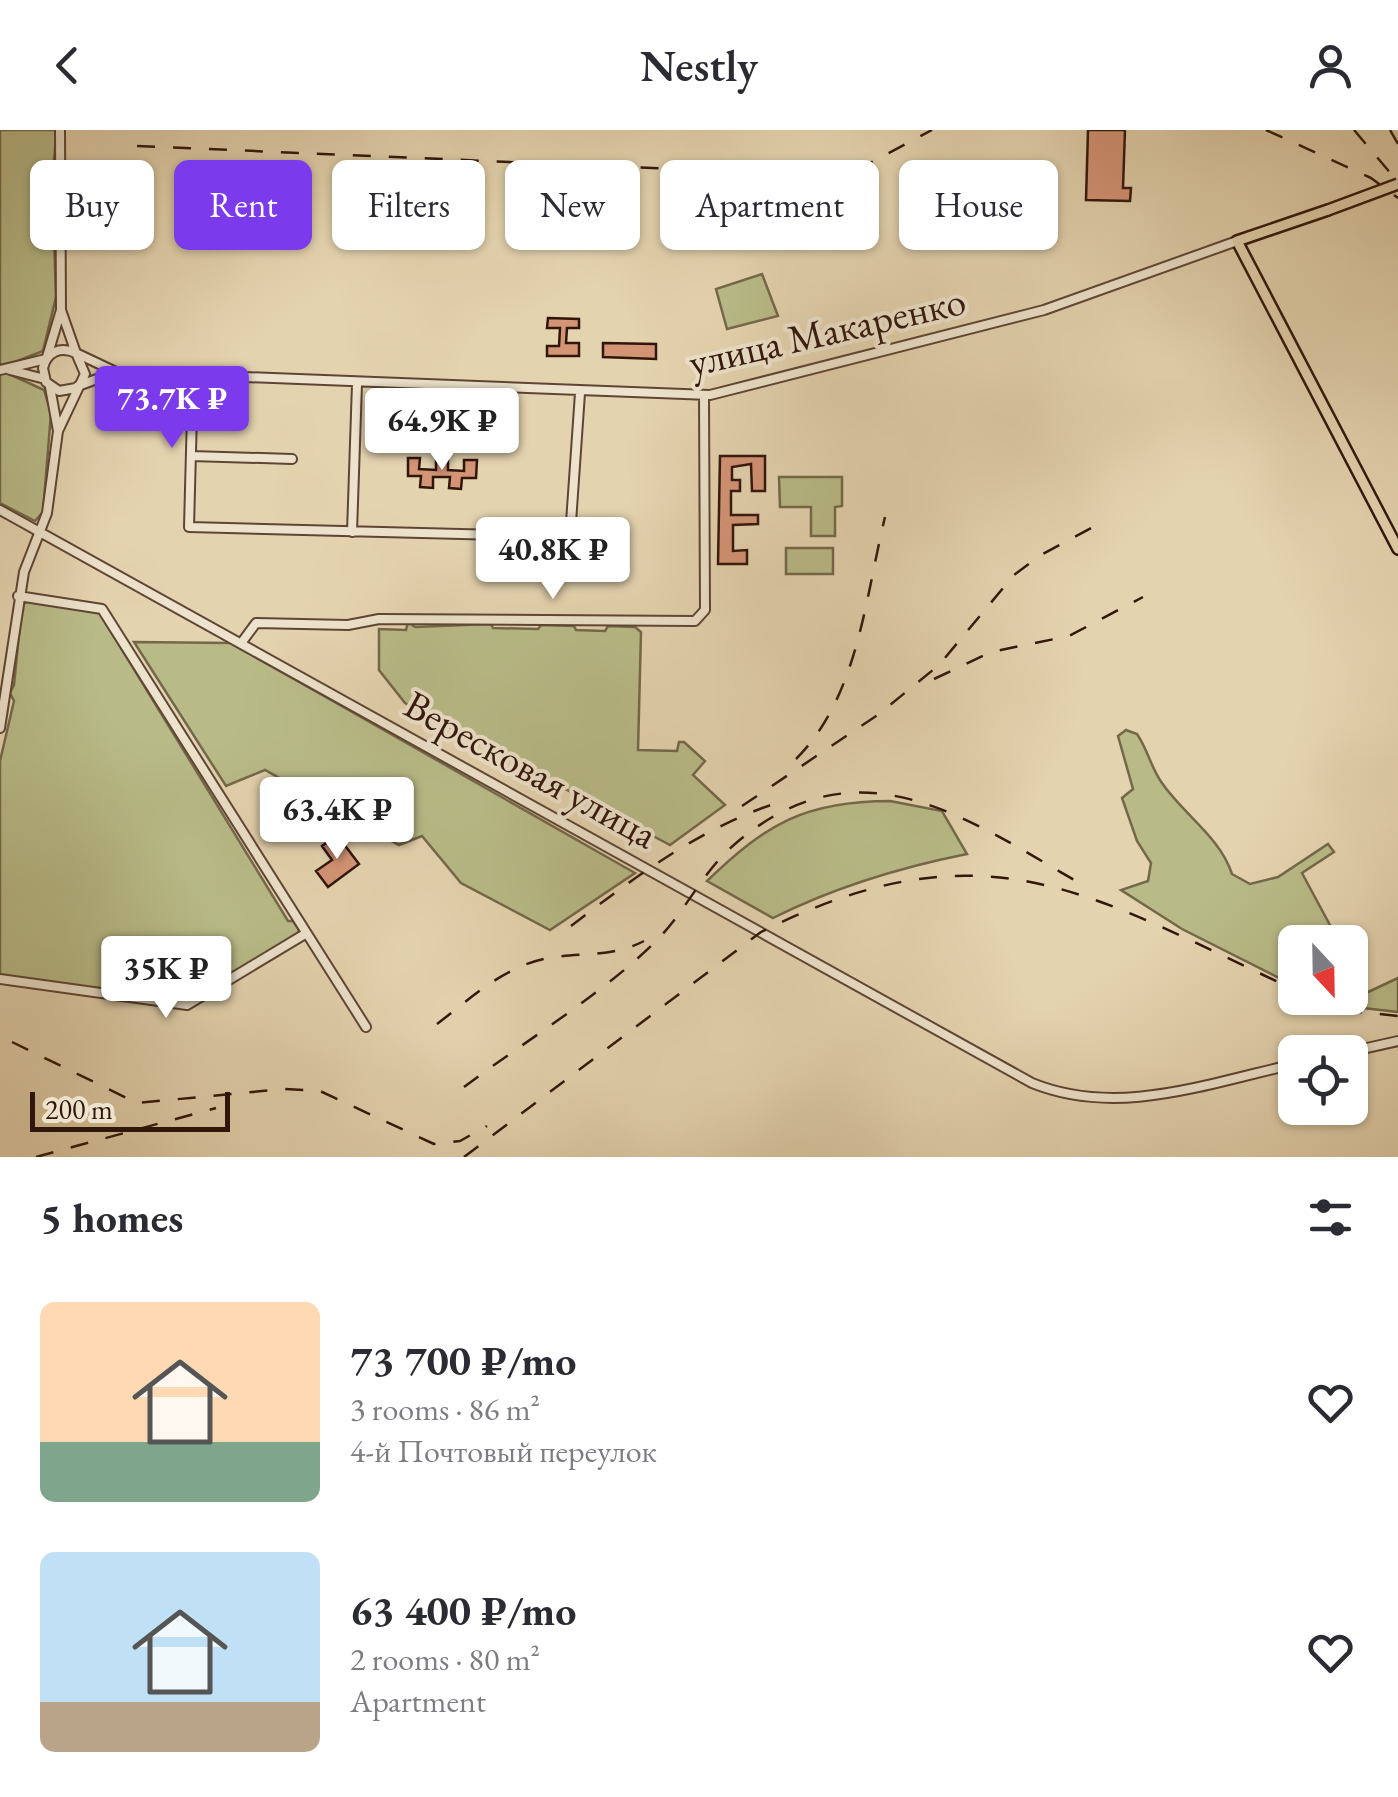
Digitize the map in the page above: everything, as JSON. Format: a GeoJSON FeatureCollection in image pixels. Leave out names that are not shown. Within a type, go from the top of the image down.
{"type":"FeatureCollection","features":[{"type":"Feature","properties":{"kind":"main road"},"geometry":{"type":"LineString","coordinates":[[1398,184],[1237,242],[1398,548]]}},
{"type":"Feature","properties":{"kind":"street"},"geometry":{"type":"LineString","coordinates":[[58,431],[47,383],[46,358],[61,310],[60,130]]}},
{"type":"Feature","properties":{"kind":"street","name":"улица Макаренко"},"geometry":{"type":"LineString","coordinates":[[76,352],[116,372],[704,395],[1044,310],[1237,242]]}},
{"type":"Feature","properties":{"kind":"street"},"geometry":{"type":"LineString","coordinates":[[0,728],[3,679],[18,596],[42,532],[58,431],[85,370],[61,310]]}},
{"type":"Feature","properties":{"kind":"street"},"geometry":{"type":"LineString","coordinates":[[5,370],[46,358],[58,350],[76,352]]}},
{"type":"Feature","properties":{"kind":"street"},"geometry":{"type":"LineString","coordinates":[[5,370],[62,392],[77,387]]}},
{"type":"Feature","properties":{"kind":"street","name":"улица Макаренко"},"geometry":{"type":"LineString","coordinates":[[77,387],[116,372]]}},
{"type":"Feature","properties":{"kind":"street"},"geometry":{"type":"LineString","coordinates":[[194,376],[189,528],[611,538]]}},
{"type":"Feature","properties":{"kind":"street"},"geometry":{"type":"LineString","coordinates":[[352,532],[358,384]]}},
{"type":"Feature","properties":{"kind":"street"},"geometry":{"type":"LineString","coordinates":[[570,537],[580,393]]}},
{"type":"Feature","properties":{"kind":"street"},"geometry":{"type":"LineString","coordinates":[[242,642],[256,623],[348,625],[379,619],[695,622],[705,610],[704,395]]}},
{"type":"Feature","properties":{"kind":"street"},"geometry":{"type":"LineString","coordinates":[[191,456],[292,458]]}},
{"type":"Feature","properties":{"kind":"street","name":"Вересковая улица"},"geometry":{"type":"LineString","coordinates":[[0,510],[1032,1083],[1084,1100],[1119,1101],[1278,1068]]}},
{"type":"Feature","properties":{"kind":"street"},"geometry":{"type":"LineString","coordinates":[[18,596],[102,609],[366,1027]]}},
{"type":"Feature","properties":{"kind":"street"},"geometry":{"type":"LineString","coordinates":[[0,979],[187,1005],[306,934]]}},
{"type":"Feature","properties":{"kind":"street"},"geometry":{"type":"LineString","coordinates":[[1368,1048],[1398,1041]]}},
{"type":"Feature","properties":{"kind":"green space"},"geometry":{"type":"Polygon","coordinates":[[[0,130],[57,130],[54,160],[30,160],[30,250],[54,250],[56,297],[43,351],[10,364],[9,374],[44,390],[51,413],[43,512],[35,521],[0,503],[0,130]]]}},
{"type":"Feature","properties":{"kind":"green space"},"geometry":{"type":"Polygon","coordinates":[[[762,274],[778,316],[727,329],[716,289],[762,274]]]}},
{"type":"Feature","properties":{"kind":"green space"},"geometry":{"type":"Polygon","coordinates":[[[779,477],[842,477],[842,506],[835,507],[835,536],[811,536],[811,507],[780,507],[779,477]]]}},
{"type":"Feature","properties":{"kind":"green space"},"geometry":{"type":"Polygon","coordinates":[[[786,548],[833,548],[833,574],[786,574],[786,548]]]}},
{"type":"Feature","properties":{"kind":"green space"},"geometry":{"type":"Polygon","coordinates":[[[29,601],[99,612],[288,921],[293,921],[299,930],[297,935],[186,1001],[0,976],[0,761],[14,701],[10,693],[22,604],[29,601]]]}},
{"type":"Feature","properties":{"kind":"green space"},"geometry":{"type":"Polygon","coordinates":[[[408,622],[415,627],[491,624],[493,628],[538,629],[541,625],[605,631],[608,626],[635,627],[641,632],[638,750],[677,751],[679,742],[684,742],[705,761],[693,775],[725,805],[670,845],[405,703],[379,670],[379,629],[406,630],[408,622]]]}},
{"type":"Feature","properties":{"kind":"green space"},"geometry":{"type":"Polygon","coordinates":[[[134,642],[231,643],[635,873],[550,930],[461,883],[422,836],[399,845],[265,770],[226,786],[134,642]]]}},
{"type":"Feature","properties":{"kind":"green space"},"geometry":{"type":"Polygon","coordinates":[[[1126,730],[1137,734],[1171,795],[1210,837],[1232,874],[1250,884],[1278,877],[1328,844],[1334,852],[1302,873],[1330,925],[1278,925],[1278,977],[1182,929],[1121,890],[1148,881],[1151,863],[1137,841],[1122,798],[1133,789],[1118,736],[1126,730]]]}},
{"type":"Feature","properties":{"kind":"green space"},"geometry":{"type":"Polygon","coordinates":[[[890,801],[942,811],[967,854],[868,880],[773,918],[707,881],[749,844],[789,820],[834,805],[890,801]]]}},
{"type":"Feature","properties":{"kind":"green space"},"geometry":{"type":"Polygon","coordinates":[[[1398,978],[1398,1012],[1368,1009],[1368,992],[1398,978]]]}},
{"type":"Feature","properties":{"kind":"building"},"geometry":{"type":"Polygon","coordinates":[[[1088,130],[1125,130],[1123,188],[1131,188],[1130,201],[1086,200],[1088,130]]]}},
{"type":"Feature","properties":{"kind":"building"},"geometry":{"type":"Polygon","coordinates":[[[548,318],[579,319],[579,328],[567,328],[566,343],[579,343],[579,356],[547,356],[547,346],[559,346],[560,328],[547,328],[548,318]]]}},
{"type":"Feature","properties":{"kind":"building"},"geometry":{"type":"Polygon","coordinates":[[[603,343],[656,344],[656,359],[603,357],[603,343]]]}},
{"type":"Feature","properties":{"kind":"building"},"geometry":{"type":"Polygon","coordinates":[[[720,456],[765,456],[765,491],[752,491],[751,464],[732,467],[732,480],[740,480],[740,491],[731,491],[731,515],[758,515],[758,524],[733,525],[733,551],[747,550],[747,564],[718,564],[720,456]]]}},
{"type":"Feature","properties":{"kind":"building"},"geometry":{"type":"Polygon","coordinates":[[[408,458],[420,458],[419,469],[436,470],[436,459],[448,459],[448,470],[464,471],[464,460],[477,460],[476,478],[462,478],[461,489],[449,488],[450,477],[433,477],[433,488],[420,487],[421,476],[408,476],[408,458]]]}},
{"type":"Feature","properties":{"kind":"building"},"geometry":{"type":"Polygon","coordinates":[[[337,835],[359,864],[328,887],[316,871],[332,860],[322,846],[337,835]]]}},
{"type":"Feature","properties":{"kind":"railway"},"geometry":{"type":"LineString","coordinates":[[137,146],[814,175],[870,163],[932,130]]}},
{"type":"Feature","properties":{"kind":"railway"},"geometry":{"type":"LineString","coordinates":[[1266,130],[1371,178],[1398,198]]}},
{"type":"Feature","properties":{"kind":"railway"},"geometry":{"type":"LineString","coordinates":[[1354,130],[1398,182]]}},
{"type":"Feature","properties":{"kind":"railway"},"geometry":{"type":"LineString","coordinates":[[1390,130],[1398,144]]}},
{"type":"Feature","properties":{"kind":"railway"},"geometry":{"type":"LineString","coordinates":[[796,759],[817,734],[846,677],[885,517]]}},
{"type":"Feature","properties":{"kind":"railway"},"geometry":{"type":"LineString","coordinates":[[742,806],[879,714],[939,665],[1014,575],[1041,555],[1106,520]]}},
{"type":"Feature","properties":{"kind":"railway"},"geometry":{"type":"LineString","coordinates":[[934,679],[991,652],[1069,636],[1143,597]]}},
{"type":"Feature","properties":{"kind":"railway"},"geometry":{"type":"LineString","coordinates":[[464,1087],[637,959],[658,939],[735,844],[781,812],[826,796],[870,793],[913,800],[998,836],[1083,885]]}},
{"type":"Feature","properties":{"kind":"railway"},"geometry":{"type":"LineString","coordinates":[[571,926],[700,837],[786,800]]}},
{"type":"Feature","properties":{"kind":"railway"},"geometry":{"type":"LineString","coordinates":[[464,1157],[761,932],[840,898],[910,880],[974,876],[1035,883],[1095,900],[1157,925],[1278,982]]}},
{"type":"Feature","properties":{"kind":"railway"},"geometry":{"type":"LineString","coordinates":[[437,1024],[514,969],[557,957],[619,950],[644,941]]}},
{"type":"Feature","properties":{"kind":"railway"},"geometry":{"type":"LineString","coordinates":[[1368,1013],[1398,1016]]}},
{"type":"Feature","properties":{"kind":"railway"},"geometry":{"type":"LineString","coordinates":[[12,1042],[137,1103],[284,1089],[320,1091],[434,1144],[460,1141],[487,1126]]}},
{"type":"Feature","properties":{"kind":"railway"},"geometry":{"type":"LineString","coordinates":[[36,1157],[216,1108]]}}]}
